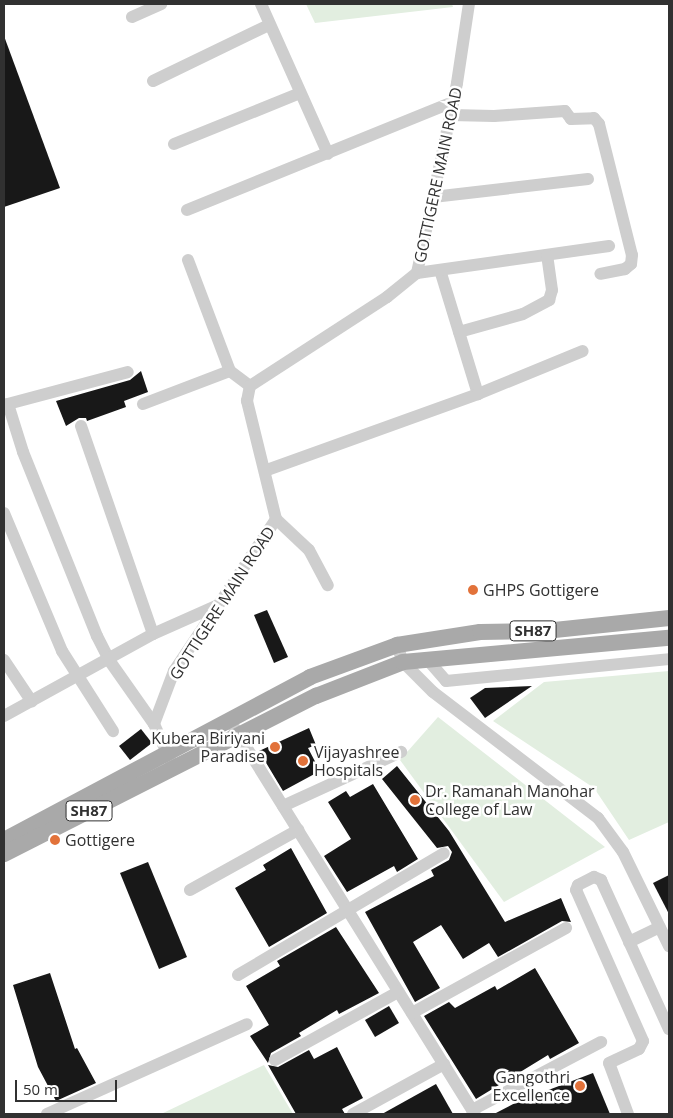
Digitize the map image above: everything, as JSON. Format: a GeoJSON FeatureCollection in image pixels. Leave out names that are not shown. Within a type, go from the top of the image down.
{"type":"FeatureCollection","features":[{"type":"Feature","properties":{"kind":"main road","name":"SH87"},"geometry":{"type":"LineString","coordinates":[[4,854],[171,762],[230,722],[310,677],[397,645],[480,632],[545,631],[669,618]]}},
{"type":"Feature","properties":{"kind":"main road"},"geometry":{"type":"LineString","coordinates":[[403,662],[669,638]]}},
{"type":"Feature","properties":{"kind":"main road","name":"SH87"},"geometry":{"type":"LineString","coordinates":[[4,840],[171,762],[239,736],[316,696],[403,662]]}},
{"type":"Feature","properties":{"kind":"street"},"geometry":{"type":"LineString","coordinates":[[132,17],[161,4]]}},
{"type":"Feature","properties":{"kind":"street"},"geometry":{"type":"LineString","coordinates":[[261,4],[328,154]]}},
{"type":"Feature","properties":{"kind":"street","name":"GOTTIGERE MAIN ROAD"},"geometry":{"type":"LineString","coordinates":[[154,724],[174,671],[216,606],[248,564],[276,519],[267,470],[247,401],[250,386],[387,297],[417,274],[452,108],[469,4]]}},
{"type":"Feature","properties":{"kind":"street"},"geometry":{"type":"LineString","coordinates":[[153,81],[270,25]]}},
{"type":"Feature","properties":{"kind":"street"},"geometry":{"type":"LineString","coordinates":[[174,144],[300,93]]}},
{"type":"Feature","properties":{"kind":"street"},"geometry":{"type":"LineString","coordinates":[[187,210],[328,154],[452,108],[494,116],[565,111],[571,119],[594,118],[599,124],[632,255],[631,264],[625,269],[600,274]]}},
{"type":"Feature","properties":{"kind":"street"},"geometry":{"type":"LineString","coordinates":[[433,197],[588,179]]}},
{"type":"Feature","properties":{"kind":"street"},"geometry":{"type":"LineString","coordinates":[[417,274],[608,246]]}},
{"type":"Feature","properties":{"kind":"street"},"geometry":{"type":"LineString","coordinates":[[459,332],[523,314],[545,303],[552,290],[548,255]]}},
{"type":"Feature","properties":{"kind":"street"},"geometry":{"type":"LineString","coordinates":[[188,260],[230,371],[250,386]]}},
{"type":"Feature","properties":{"kind":"street"},"geometry":{"type":"LineString","coordinates":[[440,270],[478,394]]}},
{"type":"Feature","properties":{"kind":"street"},"geometry":{"type":"LineString","coordinates":[[267,470],[478,394],[583,351]]}},
{"type":"Feature","properties":{"kind":"street"},"geometry":{"type":"LineString","coordinates":[[143,404],[230,371]]}},
{"type":"Feature","properties":{"kind":"street"},"geometry":{"type":"LineString","coordinates":[[128,372],[6,405],[23,452],[109,660],[154,724],[171,762]]}},
{"type":"Feature","properties":{"kind":"street"},"geometry":{"type":"LineString","coordinates":[[81,426],[153,634]]}},
{"type":"Feature","properties":{"kind":"street"},"geometry":{"type":"LineString","coordinates":[[4,513],[62,651],[77,678],[113,732]]}},
{"type":"Feature","properties":{"kind":"street"},"geometry":{"type":"LineString","coordinates":[[276,519],[309,550],[328,585]]}},
{"type":"Feature","properties":{"kind":"street"},"geometry":{"type":"LineString","coordinates":[[4,716],[77,678],[153,634],[216,606]]}},
{"type":"Feature","properties":{"kind":"street"},"geometry":{"type":"LineString","coordinates":[[397,645],[403,662],[433,692],[598,818],[623,852],[669,946]]}},
{"type":"Feature","properties":{"kind":"street"},"geometry":{"type":"LineString","coordinates":[[427,660],[446,681],[669,659]]}},
{"type":"Feature","properties":{"kind":"street"},"geometry":{"type":"LineString","coordinates":[[4,660],[32,702]]}},
{"type":"Feature","properties":{"kind":"street"},"geometry":{"type":"LineString","coordinates":[[230,722],[474,1112],[601,1042]]}},
{"type":"Feature","properties":{"kind":"street"},"geometry":{"type":"LineString","coordinates":[[283,806],[401,752]]}},
{"type":"Feature","properties":{"kind":"street"},"geometry":{"type":"LineString","coordinates":[[190,890],[298,830]]}},
{"type":"Feature","properties":{"kind":"street"},"geometry":{"type":"LineString","coordinates":[[238,975],[444,853]]}},
{"type":"Feature","properties":{"kind":"street"},"geometry":{"type":"LineString","coordinates":[[628,1114],[609,1063],[639,1049],[643,1040],[576,890],[578,885],[599,878],[669,1030]]}},
{"type":"Feature","properties":{"kind":"street"},"geometry":{"type":"LineString","coordinates":[[629,942],[660,927]]}},
{"type":"Feature","properties":{"kind":"street"},"geometry":{"type":"LineString","coordinates":[[412,1013],[566,928]]}},
{"type":"Feature","properties":{"kind":"street"},"geometry":{"type":"LineString","coordinates":[[275,1060],[398,992]]}},
{"type":"Feature","properties":{"kind":"street"},"geometry":{"type":"LineString","coordinates":[[47,1114],[247,1024]]}},
{"type":"Feature","properties":{"kind":"street"},"geometry":{"type":"LineString","coordinates":[[353,1114],[444,1064]]}},
{"type":"Feature","properties":{"kind":"green space"},"geometry":{"type":"Polygon","coordinates":[[[306,4],[452,4],[453,7],[315,23],[306,4]]]}},
{"type":"Feature","properties":{"kind":"green space"},"geometry":{"type":"Polygon","coordinates":[[[669,671],[669,822],[629,840],[594,788],[493,721],[544,682],[669,671]]]}},
{"type":"Feature","properties":{"kind":"green space"},"geometry":{"type":"Polygon","coordinates":[[[438,717],[605,847],[504,902],[400,760],[438,717]]]}},
{"type":"Feature","properties":{"kind":"green space"},"geometry":{"type":"Polygon","coordinates":[[[264,1065],[293,1114],[161,1114],[264,1065]]]}},
{"type":"Feature","properties":{"kind":"building"},"geometry":{"type":"Polygon","coordinates":[[[4,36],[60,188],[4,207],[4,36]]]}},
{"type":"Feature","properties":{"kind":"building"},"geometry":{"type":"Polygon","coordinates":[[[141,371],[148,392],[124,401],[126,407],[87,421],[86,418],[79,418],[66,426],[56,401],[130,380],[141,371]]]}},
{"type":"Feature","properties":{"kind":"building"},"geometry":{"type":"Polygon","coordinates":[[[267,610],[288,657],[274,663],[254,615],[267,610]]]}},
{"type":"Feature","properties":{"kind":"building"},"geometry":{"type":"Polygon","coordinates":[[[532,686],[485,718],[470,698],[485,688],[532,686]]]}},
{"type":"Feature","properties":{"kind":"building"},"geometry":{"type":"Polygon","coordinates":[[[309,728],[316,745],[308,748],[320,771],[283,791],[259,751],[309,728]]]}},
{"type":"Feature","properties":{"kind":"building"},"geometry":{"type":"Polygon","coordinates":[[[141,729],[152,743],[130,760],[119,746],[141,729]]]}},
{"type":"Feature","properties":{"kind":"building"},"geometry":{"type":"Polygon","coordinates":[[[397,766],[449,831],[505,922],[561,898],[571,922],[562,921],[498,957],[489,943],[463,959],[441,925],[413,942],[440,988],[415,1002],[365,912],[434,876],[431,870],[449,860],[452,852],[448,846],[437,848],[382,779],[397,766]]]}},
{"type":"Feature","properties":{"kind":"building"},"geometry":{"type":"Polygon","coordinates":[[[373,784],[418,859],[397,872],[394,866],[347,892],[324,856],[351,839],[328,802],[346,791],[350,797],[373,784]]]}},
{"type":"Feature","properties":{"kind":"building"},"geometry":{"type":"Polygon","coordinates":[[[291,848],[327,913],[269,947],[235,888],[266,870],[263,865],[291,848]]]}},
{"type":"Feature","properties":{"kind":"building"},"geometry":{"type":"Polygon","coordinates":[[[148,862],[187,957],[159,969],[120,873],[148,862]]]}},
{"type":"Feature","properties":{"kind":"building"},"geometry":{"type":"Polygon","coordinates":[[[669,875],[669,914],[653,883],[669,875]]]}},
{"type":"Feature","properties":{"kind":"building"},"geometry":{"type":"Polygon","coordinates":[[[336,927],[379,993],[339,1014],[337,1010],[299,1033],[301,1036],[271,1053],[268,1063],[250,1036],[269,1025],[246,986],[280,966],[277,961],[336,927]]]}},
{"type":"Feature","properties":{"kind":"building"},"geometry":{"type":"Polygon","coordinates":[[[535,968],[579,1043],[550,1059],[548,1055],[476,1099],[424,1016],[449,1002],[455,1008],[495,986],[497,990],[535,968]]]}},
{"type":"Feature","properties":{"kind":"building"},"geometry":{"type":"Polygon","coordinates":[[[50,973],[75,1049],[77,1048],[96,1083],[56,1101],[38,1067],[13,985],[50,973]]]}},
{"type":"Feature","properties":{"kind":"building"},"geometry":{"type":"Polygon","coordinates":[[[389,1006],[399,1023],[375,1037],[365,1020],[389,1006]]]}},
{"type":"Feature","properties":{"kind":"building"},"geometry":{"type":"Polygon","coordinates":[[[337,1047],[363,1098],[342,1109],[345,1114],[296,1114],[268,1065],[278,1067],[309,1050],[314,1059],[337,1047]]]}},
{"type":"Feature","properties":{"kind":"building","name":"Gangothri Excellence"},"geometry":{"type":"Polygon","coordinates":[[[593,1073],[610,1114],[494,1114],[517,1102],[593,1073]]]}},
{"type":"Feature","properties":{"kind":"building"},"geometry":{"type":"Polygon","coordinates":[[[436,1084],[453,1114],[382,1114],[436,1084]]]}},
{"type":"Feature","properties":{"kind":"place","name":"GHPS Gottigere"},"geometry":{"type":"Point","coordinates":[473,590]}},
{"type":"Feature","properties":{"kind":"place","name":"Kubera Biriyani Paradise"},"geometry":{"type":"Point","coordinates":[275,747]}},
{"type":"Feature","properties":{"kind":"place","name":"Vijayashree Hospitals"},"geometry":{"type":"Point","coordinates":[303,761]}},
{"type":"Feature","properties":{"kind":"place","name":"Dr. Ramanah Manohar College of Law"},"geometry":{"type":"Point","coordinates":[415,800]}},
{"type":"Feature","properties":{"kind":"place","name":"Gottigere"},"geometry":{"type":"Point","coordinates":[55,840]}},
{"type":"Feature","properties":{"kind":"place","name":"Gangothri Excellence"},"geometry":{"type":"Point","coordinates":[580,1086]}}]}
